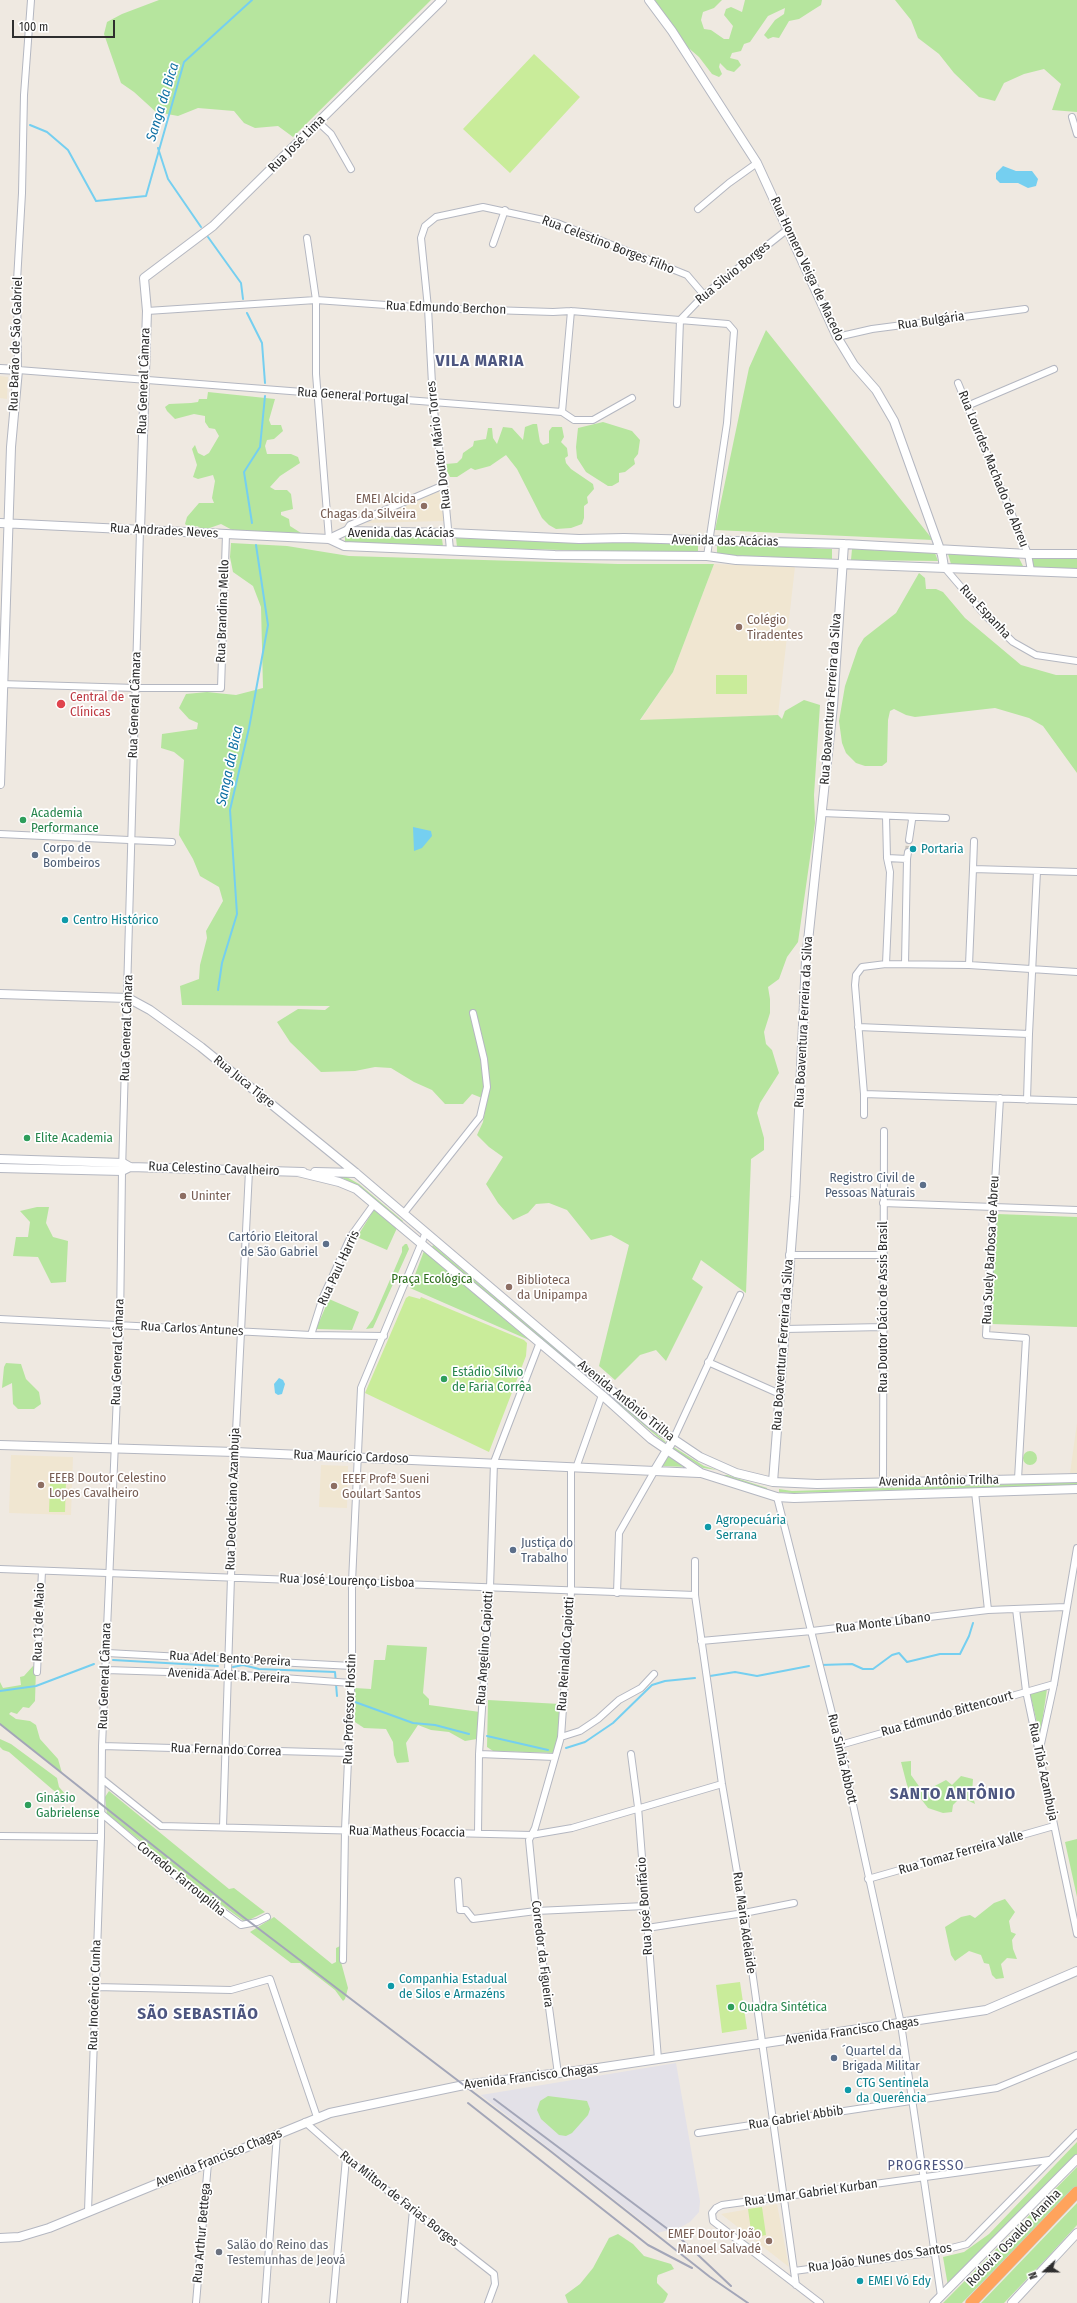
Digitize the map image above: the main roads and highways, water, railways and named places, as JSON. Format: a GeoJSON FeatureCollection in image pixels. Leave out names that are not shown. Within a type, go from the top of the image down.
{"type":"FeatureCollection","features":[{"type":"Feature","properties":{"kind":"highway","name":"Rodovia Osvaldo Aranha"},"geometry":{"type":"LineString","coordinates":[[971,2303],[1077,2192]]}},
{"type":"Feature","properties":{"kind":"main road","name":"Rua José Lima"},"geometry":{"type":"LineString","coordinates":[[144,278],[214,226],[442,0]]}},
{"type":"Feature","properties":{"kind":"main road","name":"Rua Homero Veiga de Macedo"},"geometry":{"type":"LineString","coordinates":[[649,0],[672,31],[758,163],[819,301],[837,337],[854,365],[876,390],[894,421],[942,553],[944,567]]}},
{"type":"Feature","properties":{"kind":"main road","name":"Rua General Câmara"},"geometry":{"type":"LineString","coordinates":[[140,530],[147,311],[144,278]]}},
{"type":"Feature","properties":{"kind":"main road","name":"Rua Barão de São Gabriel"},"geometry":{"type":"LineString","coordinates":[[0,369],[18,370],[4,523],[0,784]]}},
{"type":"Feature","properties":{"kind":"main road","name":"Rua Andrades Neves"},"geometry":{"type":"LineString","coordinates":[[4,523],[329,539]]}},
{"type":"Feature","properties":{"kind":"main road","name":"Avenida das Acácias"},"geometry":{"type":"LineString","coordinates":[[329,539],[346,531],[450,533],[579,539],[624,538],[844,544],[942,553],[1077,554]]}},
{"type":"Feature","properties":{"kind":"main road","name":"Avenida das Acácias"},"geometry":{"type":"LineString","coordinates":[[329,539],[344,546],[563,555],[707,556],[736,560],[944,567],[1077,574]]}},
{"type":"Feature","properties":{"kind":"main road"},"geometry":{"type":"LineString","coordinates":[[842,563],[844,544]]}},
{"type":"Feature","properties":{"kind":"main road","name":"Rua Boaventura Ferreira da Silva"},"geometry":{"type":"LineString","coordinates":[[773,1482],[795,1197],[806,966],[833,706],[842,563]]}},
{"type":"Feature","properties":{"kind":"main road","name":"Rua Juca Tigre"},"geometry":{"type":"LineString","coordinates":[[0,994],[128,998],[150,1010],[201,1047],[356,1172]]}},
{"type":"Feature","properties":{"kind":"main road","name":"Rua Celestino Cavalheiro"},"geometry":{"type":"LineString","coordinates":[[0,1159],[125,1167]]}},
{"type":"Feature","properties":{"kind":"main road","name":"Rua Celestino Cavalheiro"},"geometry":{"type":"LineString","coordinates":[[0,1168],[125,1167],[298,1172],[356,1172]]}},
{"type":"Feature","properties":{"kind":"main road","name":"Rua Celestino Cavalheiro"},"geometry":{"type":"LineString","coordinates":[[298,1172],[340,1182],[356,1189],[374,1204]]}},
{"type":"Feature","properties":{"kind":"main road","name":"Avenida Antônio Trilha"},"geometry":{"type":"LineString","coordinates":[[356,1172],[651,1424],[700,1457],[736,1473],[773,1482],[817,1484],[1077,1478]]}},
{"type":"Feature","properties":{"kind":"main road","name":"Avenida Antônio Trilha"},"geometry":{"type":"LineString","coordinates":[[374,1204],[540,1342],[666,1451],[701,1473],[777,1497],[1077,1489]]}},
{"type":"Feature","properties":{"kind":"main road"},"geometry":{"type":"LineString","coordinates":[[655,1470],[673,1440]]}},
{"type":"Feature","properties":{"kind":"main road","name":"Rua Maurício Cardoso"},"geometry":{"type":"LineString","coordinates":[[0,1445],[494,1462],[574,1468],[701,1473]]}},
{"type":"Feature","properties":{"kind":"main road"},"geometry":{"type":"LineString","coordinates":[[701,1473],[736,1473]]}},
{"type":"Feature","properties":{"kind":"main road","name":"Avenida Francisco Chagas"},"geometry":{"type":"LineString","coordinates":[[0,2238],[33,2234],[317,2117],[370,2104],[459,2086],[558,2074],[901,2024],[986,2010],[1077,1971]]}},
{"type":"Feature","properties":{"kind":"main road"},"geometry":{"type":"LineString","coordinates":[[934,2303],[1077,2159]]}},
{"type":"Feature","properties":{"kind":"main road"},"geometry":{"type":"LineString","coordinates":[[1012,2303],[1077,2233]]}},
{"type":"Feature","properties":{"kind":"water"},"geometry":{"type":"Polygon","coordinates":[[[1003,166],[1016,171],[1032,171],[1038,179],[1036,186],[1028,188],[1018,183],[1000,183],[996,179],[996,173],[1003,166]]]}},
{"type":"Feature","properties":{"kind":"water"},"geometry":{"type":"Polygon","coordinates":[[[413,827],[431,831],[432,836],[422,848],[414,851],[413,827]]]}},
{"type":"Feature","properties":{"kind":"water"},"geometry":{"type":"Polygon","coordinates":[[[279,1378],[283,1380],[285,1384],[282,1394],[278,1395],[275,1393],[274,1384],[279,1378]]]}},
{"type":"Feature","properties":{"kind":"waterway"},"geometry":{"type":"LineString","coordinates":[[30,125],[47,132],[68,150],[96,201],[146,196],[184,62],[252,0]]}},
{"type":"Feature","properties":{"kind":"waterway","name":"Sanga da Bica"},"geometry":{"type":"LineString","coordinates":[[158,148],[168,179],[201,227]]}},
{"type":"Feature","properties":{"kind":"waterway","name":"Sanga da Bica"},"geometry":{"type":"LineString","coordinates":[[208,237],[241,283],[243,299]]}},
{"type":"Feature","properties":{"kind":"waterway","name":"Sanga da Bica"},"geometry":{"type":"LineString","coordinates":[[247,313],[262,343],[265,383]]}},
{"type":"Feature","properties":{"kind":"waterway","name":"Sanga da Bica"},"geometry":{"type":"LineString","coordinates":[[252,523],[244,472],[260,447],[265,396]]}},
{"type":"Feature","properties":{"kind":"waterway","name":"Sanga da Bica"},"geometry":{"type":"LineString","coordinates":[[218,990],[222,963],[237,914],[230,810],[249,728],[268,625],[256,545]]}},
{"type":"Feature","properties":{"kind":"waterway"},"geometry":{"type":"LineString","coordinates":[[821,1665],[852,1664],[863,1669],[873,1669],[892,1655],[899,1653],[907,1662],[940,1654],[960,1654],[969,1636],[973,1623]]}},
{"type":"Feature","properties":{"kind":"waterway"},"geometry":{"type":"LineString","coordinates":[[113,1660],[218,1666]]}},
{"type":"Feature","properties":{"kind":"waterway"},"geometry":{"type":"LineString","coordinates":[[0,1691],[36,1686],[94,1664]]}},
{"type":"Feature","properties":{"kind":"waterway"},"geometry":{"type":"LineString","coordinates":[[233,1667],[243,1665],[259,1669],[335,1672],[337,1696]]}},
{"type":"Feature","properties":{"kind":"waterway"},"geometry":{"type":"LineString","coordinates":[[710,1676],[735,1672],[757,1676],[809,1666]]}},
{"type":"Feature","properties":{"kind":"waterway"},"geometry":{"type":"LineString","coordinates":[[566,1748],[585,1742],[613,1723],[652,1685],[665,1681],[695,1678]]}},
{"type":"Feature","properties":{"kind":"waterway"},"geometry":{"type":"LineString","coordinates":[[355,1702],[413,1723],[435,1725],[469,1734]]}},
{"type":"Feature","properties":{"kind":"waterway"},"geometry":{"type":"LineString","coordinates":[[487,1736],[548,1750]]}},
{"type":"Feature","properties":{"kind":"tunnel"},"geometry":{"type":"LineString","coordinates":[[908,852],[909,840]]}},
{"type":"Feature","properties":{"kind":"railway"},"geometry":{"type":"LineString","coordinates":[[0,1724],[242,1916],[549,2150],[710,2277],[748,2303]]}},
{"type":"Feature","properties":{"kind":"railway"},"geometry":{"type":"LineString","coordinates":[[494,2099],[681,2239],[731,2286]]}},
{"type":"Feature","properties":{"kind":"railway"},"geometry":{"type":"LineString","coordinates":[[468,2103],[648,2245],[692,2268]]}},
{"type":"Feature","properties":{"kind":"place","name":"EMEI Alcida Chagas da Silveira"},"geometry":{"type":"Point","coordinates":[424,506]}},
{"type":"Feature","properties":{"kind":"place","name":"Colégio Tiradentes"},"geometry":{"type":"Point","coordinates":[739,627]}},
{"type":"Feature","properties":{"kind":"place","name":"Central de Clínicas"},"geometry":{"type":"Point","coordinates":[61,704]}},
{"type":"Feature","properties":{"kind":"place","name":"Academia Performance"},"geometry":{"type":"Point","coordinates":[23,820]}},
{"type":"Feature","properties":{"kind":"place","name":"Portaria"},"geometry":{"type":"Point","coordinates":[913,849]}},
{"type":"Feature","properties":{"kind":"place","name":"Corpo de Bombeiros"},"geometry":{"type":"Point","coordinates":[35,855]}},
{"type":"Feature","properties":{"kind":"place","name":"Centro Histórico"},"geometry":{"type":"Point","coordinates":[65,920]}},
{"type":"Feature","properties":{"kind":"place","name":"Elite Academia"},"geometry":{"type":"Point","coordinates":[27,1138]}},
{"type":"Feature","properties":{"kind":"place","name":"Registro Civil de Pessoas Naturais"},"geometry":{"type":"Point","coordinates":[923,1185]}},
{"type":"Feature","properties":{"kind":"place","name":"Uninter"},"geometry":{"type":"Point","coordinates":[183,1196]}},
{"type":"Feature","properties":{"kind":"place","name":"Cartório Eleitoral de São Gabriel"},"geometry":{"type":"Point","coordinates":[326,1244]}},
{"type":"Feature","properties":{"kind":"place","name":"Biblioteca da Unipampa"},"geometry":{"type":"Point","coordinates":[509,1287]}},
{"type":"Feature","properties":{"kind":"place","name":"Estádio Sílvio de Faria Corrêa"},"geometry":{"type":"Point","coordinates":[444,1379]}},
{"type":"Feature","properties":{"kind":"place","name":"EEEB Doutor Celestino Lopes Cavalheiro"},"geometry":{"type":"Point","coordinates":[41,1485]}},
{"type":"Feature","properties":{"kind":"place","name":"EEEF Profª Sueni Goulart Santos"},"geometry":{"type":"Point","coordinates":[334,1486]}},
{"type":"Feature","properties":{"kind":"place","name":"Agropecuária Serrana"},"geometry":{"type":"Point","coordinates":[708,1527]}},
{"type":"Feature","properties":{"kind":"place","name":"Justiça do Trabalho"},"geometry":{"type":"Point","coordinates":[513,1550]}},
{"type":"Feature","properties":{"kind":"place","name":"Ginásio Gabrielense"},"geometry":{"type":"Point","coordinates":[28,1805]}},
{"type":"Feature","properties":{"kind":"place","name":"Companhia Estadual de Silos e Armazéns"},"geometry":{"type":"Point","coordinates":[391,1986]}},
{"type":"Feature","properties":{"kind":"place","name":"Quadra Sintética"},"geometry":{"type":"Point","coordinates":[731,2007]}},
{"type":"Feature","properties":{"kind":"place","name":"´Quartel da Brigada Militar"},"geometry":{"type":"Point","coordinates":[834,2058]}},
{"type":"Feature","properties":{"kind":"place","name":"CTG Sentinela da Querência"},"geometry":{"type":"Point","coordinates":[848,2090]}},
{"type":"Feature","properties":{"kind":"place","name":"EMEF Doutor João Manoel Salvadé"},"geometry":{"type":"Point","coordinates":[769,2241]}},
{"type":"Feature","properties":{"kind":"place","name":"Salão do Reino das Testemunhas de Jeová"},"geometry":{"type":"Point","coordinates":[219,2252]}},
{"type":"Feature","properties":{"kind":"place","name":"EMEI Vó Edy"},"geometry":{"type":"Point","coordinates":[860,2281]}},
{"type":"Feature","properties":{"kind":"district","name":"VILA MARIA"},"geometry":{"type":"Point","coordinates":[480,361]}},
{"type":"Feature","properties":{"kind":"district","name":"SANTO ANTÔNIO"},"geometry":{"type":"Point","coordinates":[953,1794]}},
{"type":"Feature","properties":{"kind":"district","name":"SÃO SEBASTIÃO"},"geometry":{"type":"Point","coordinates":[198,2014]}},
{"type":"Feature","properties":{"kind":"district","name":"PROGRESSO"},"geometry":{"type":"Point","coordinates":[926,2166]}},
{"type":"Feature","properties":{"kind":"park label","name":"Praça Ecológica"},"geometry":{"type":"Point","coordinates":[432,1279]}}]}
